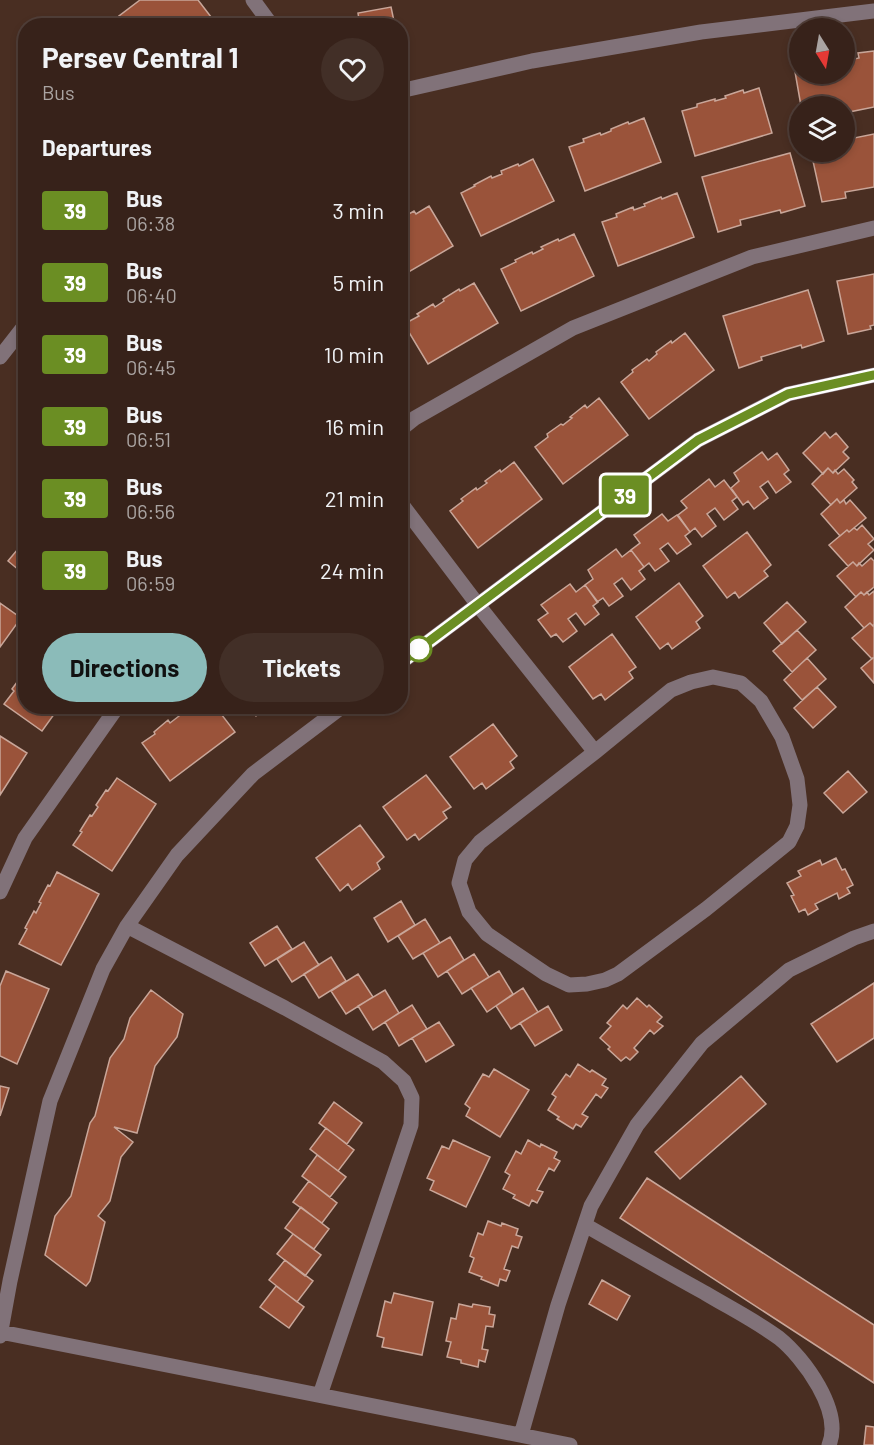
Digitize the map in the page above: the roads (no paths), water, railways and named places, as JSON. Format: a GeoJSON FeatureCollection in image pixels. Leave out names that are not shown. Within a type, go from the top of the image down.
{"type":"FeatureCollection","features":[{"type":"Feature","properties":{"kind":"street"},"geometry":{"type":"LineString","coordinates":[[253,0],[266,18]]}},
{"type":"Feature","properties":{"kind":"street"},"geometry":{"type":"LineString","coordinates":[[408,89],[532,62],[702,32],[874,11]]}},
{"type":"Feature","properties":{"kind":"street"},"geometry":{"type":"LineString","coordinates":[[408,423],[573,328],[752,257],[874,228]]}},
{"type":"Feature","properties":{"kind":"street"},"geometry":{"type":"LineString","coordinates":[[0,357],[18,334]]}},
{"type":"Feature","properties":{"kind":"street"},"geometry":{"type":"LineString","coordinates":[[408,657],[698,440],[788,394],[874,375]]}},
{"type":"Feature","properties":{"kind":"street"},"geometry":{"type":"LineString","coordinates":[[408,513],[595,752]]}},
{"type":"Feature","properties":{"kind":"street"},"geometry":{"type":"LineString","coordinates":[[713,677],[741,683],[762,701],[782,737],[797,779],[800,805],[797,825],[789,842],[706,909],[618,974],[605,980],[569,985],[546,974],[487,934],[469,912],[459,883],[465,860],[480,842],[595,752],[671,690],[713,677]]}},
{"type":"Feature","properties":{"kind":"street"},"geometry":{"type":"LineString","coordinates":[[0,863],[25,838],[112,714]]}},
{"type":"Feature","properties":{"kind":"street"},"geometry":{"type":"LineString","coordinates":[[332,714],[253,774],[177,855],[127,926],[103,969],[50,1101],[0,1334],[570,1445]]}},
{"type":"Feature","properties":{"kind":"street"},"geometry":{"type":"LineString","coordinates":[[0,892],[25,838]]}},
{"type":"Feature","properties":{"kind":"street"},"geometry":{"type":"LineString","coordinates":[[127,926],[285,1008],[382,1062],[404,1081],[412,1098],[411,1125],[320,1395]]}},
{"type":"Feature","properties":{"kind":"street"},"geometry":{"type":"LineString","coordinates":[[521,1435],[558,1305],[591,1206],[637,1125],[702,1043],[789,970],[854,938],[874,931]]}},
{"type":"Feature","properties":{"kind":"street"},"geometry":{"type":"LineString","coordinates":[[585,1225],[753,1321],[780,1339],[803,1363],[821,1389],[831,1418],[829,1445]]}}]}
